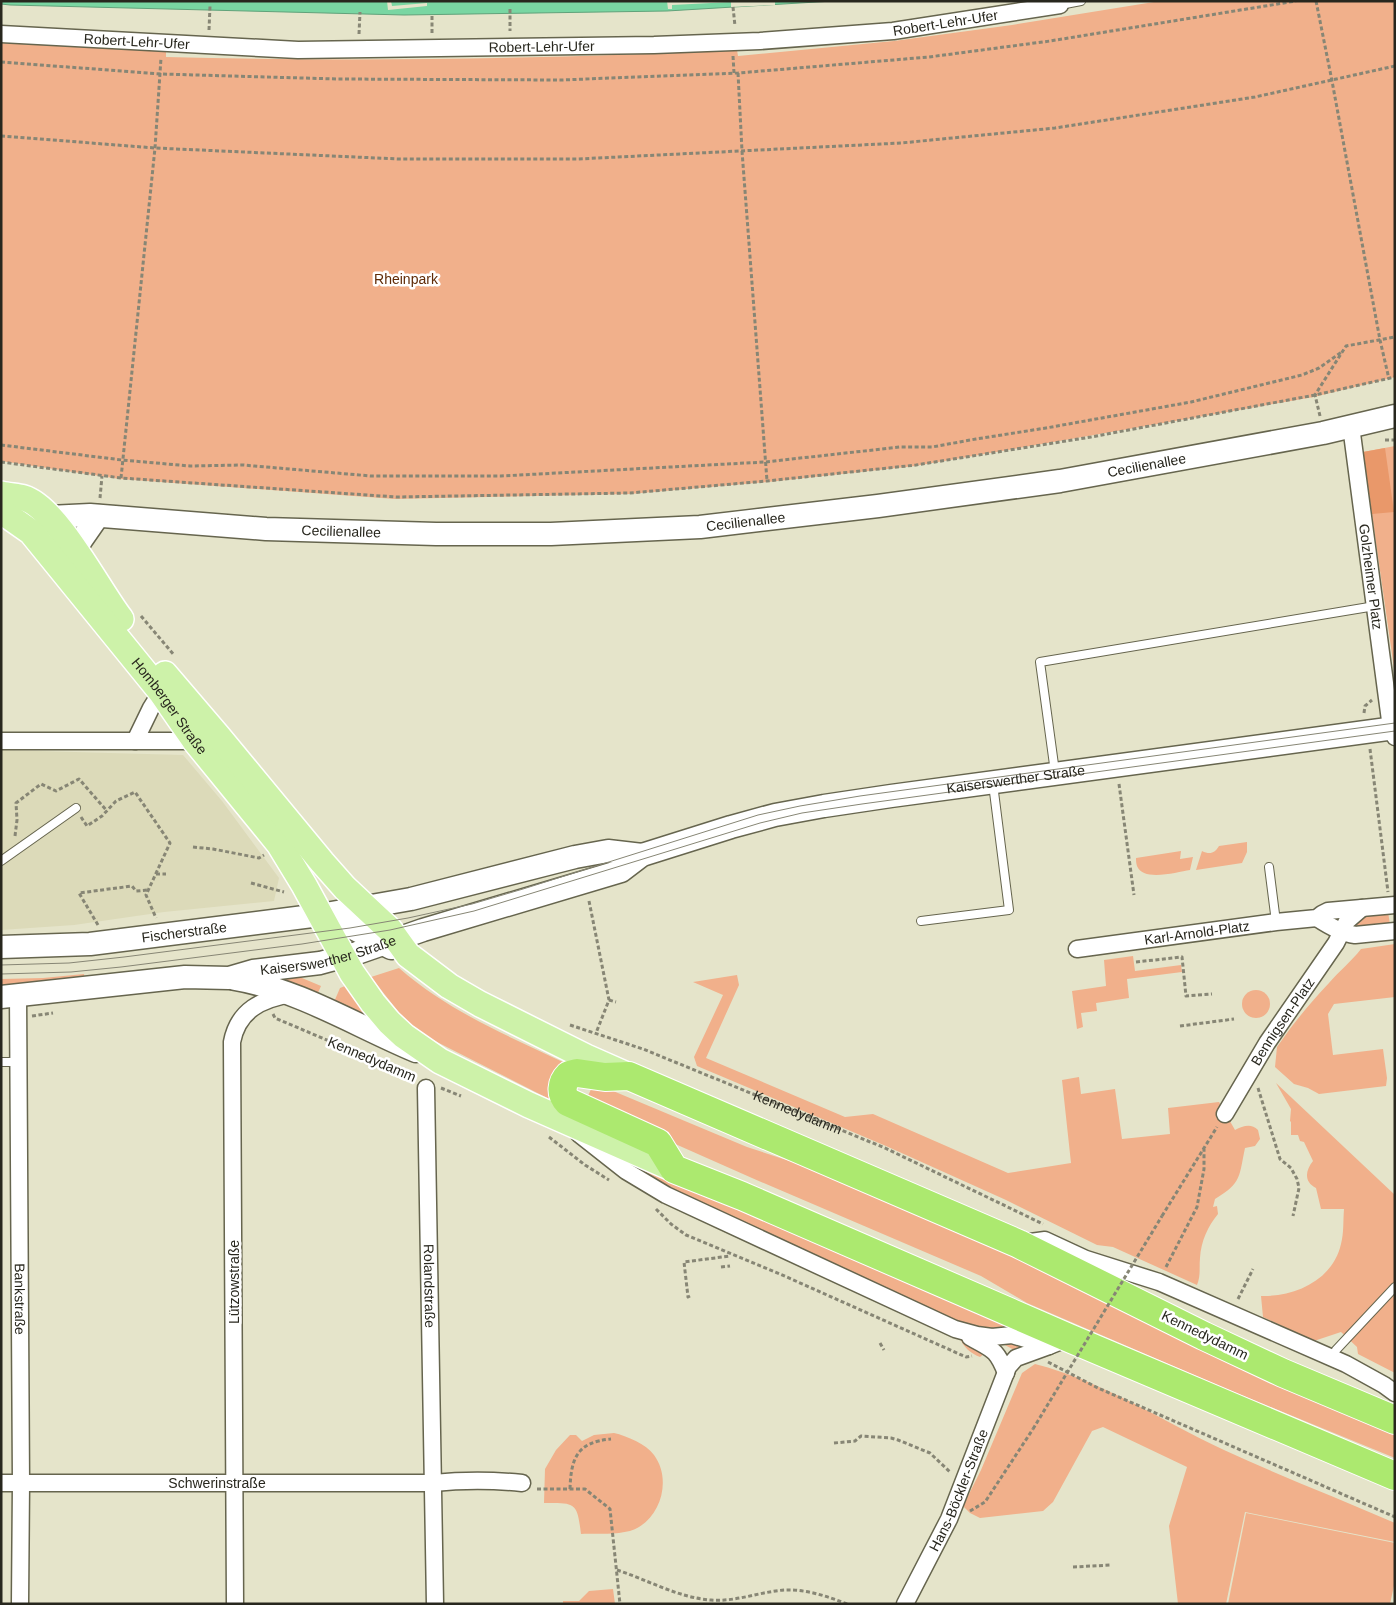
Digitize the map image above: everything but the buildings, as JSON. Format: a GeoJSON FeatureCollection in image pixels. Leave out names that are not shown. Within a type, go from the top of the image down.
{"type":"FeatureCollection","features":[{"type":"Feature","properties":{"kind":"highway"},"geometry":{"type":"LineString","coordinates":[[629,1076],[569,1075],[564,1081],[562,1093],[564,1098],[573,1104],[658,1142],[674,1169]]}},
{"type":"Feature","properties":{"kind":"highway","name":"Kennedydamm"},"geometry":{"type":"LineString","coordinates":[[629,1076],[1019,1244],[1283,1373],[1395,1420]]}},
{"type":"Feature","properties":{"kind":"highway","name":"Kennedydamm"},"geometry":{"type":"LineString","coordinates":[[674,1169],[742,1196],[1059,1342],[1395,1476]]}},
{"type":"Feature","properties":{"kind":"main road","name":"Cecilienallee"},"geometry":{"type":"LineString","coordinates":[[1,494],[25,498]]}},
{"type":"Feature","properties":{"kind":"main road","name":"Homberger Straße"},"geometry":{"type":"LineString","coordinates":[[25,498],[50,517],[115,611],[157,664],[322,862],[365,907],[396,946]]}},
{"type":"Feature","properties":{"kind":"main road","name":"Homberger Straße"},"geometry":{"type":"LineString","coordinates":[[1,511],[31,532],[161,692],[195,741],[279,844],[304,884],[342,958]]}},
{"type":"Feature","properties":{"kind":"main road","name":"Kennedydamm"},"geometry":{"type":"LineString","coordinates":[[396,946],[448,986],[480,1004],[586,1057],[629,1076]]}},
{"type":"Feature","properties":{"kind":"main road","name":"Kennedydamm"},"geometry":{"type":"LineString","coordinates":[[342,958],[390,1022],[404,1036],[440,1061],[560,1119],[674,1169]]}},
{"type":"Feature","properties":{"kind":"street","name":"Robert-Lehr-Ufer"},"geometry":{"type":"LineString","coordinates":[[1,34],[298,50],[654,45],[760,41],[893,31],[1060,5]]}},
{"type":"Feature","properties":{"kind":"street","name":"Cecilienallee"},"geometry":{"type":"LineString","coordinates":[[25,498],[96,510],[266,529],[436,534],[551,534],[700,526],[878,506],[1060,481],[1395,416]]}},
{"type":"Feature","properties":{"kind":"street","name":"Golzheimer Platz"},"geometry":{"type":"LineString","coordinates":[[1351,426],[1387,698],[1394,731]]}},
{"type":"Feature","properties":{"kind":"street","name":"Cecilienallee"},"geometry":{"type":"LineString","coordinates":[[1,511],[50,517],[96,510]]}},
{"type":"Feature","properties":{"kind":"street"},"geometry":{"type":"LineString","coordinates":[[75,551],[96,510]]}},
{"type":"Feature","properties":{"kind":"street"},"geometry":{"type":"LineString","coordinates":[[135,741],[161,692]]}},
{"type":"Feature","properties":{"kind":"street","name":"Kaiserswerther Straße"},"geometry":{"type":"LineString","coordinates":[[10,996],[185,977],[229,978],[253,971],[320,963],[396,946],[621,871],[642,855],[775,815],[824,806],[1116,766],[1361,723],[1394,731]]}},
{"type":"Feature","properties":{"kind":"street"},"geometry":{"type":"LineString","coordinates":[[1,741],[195,741]]}},
{"type":"Feature","properties":{"kind":"street","name":"Kaiserswerther Straße"},"geometry":{"type":"LineString","coordinates":[[365,907],[410,899],[575,857],[608,851],[642,855]]}},
{"type":"Feature","properties":{"kind":"street","name":"Karl-Arnold-Platz"},"geometry":{"type":"LineString","coordinates":[[1077,949],[1317,918],[1328,911],[1392,905]]}},
{"type":"Feature","properties":{"kind":"street","name":"Fischerstraße"},"geometry":{"type":"LineString","coordinates":[[1,948],[90,944],[320,915],[365,907]]}},
{"type":"Feature","properties":{"kind":"street"},"geometry":{"type":"LineString","coordinates":[[1342,932],[1347,921],[1362,908]]}},
{"type":"Feature","properties":{"kind":"street"},"geometry":{"type":"LineString","coordinates":[[320,915],[339,921],[396,946]]}},
{"type":"Feature","properties":{"kind":"street"},"geometry":{"type":"LineString","coordinates":[[1317,918],[1342,932],[1355,935],[1395,931]]}},
{"type":"Feature","properties":{"kind":"street","name":"Bennigsen-Platz"},"geometry":{"type":"LineString","coordinates":[[1225,1114],[1253,1066],[1342,932]]}},
{"type":"Feature","properties":{"kind":"street","name":"Kennedydamm"},"geometry":{"type":"LineString","coordinates":[[229,978],[291,994],[440,1061]]}},
{"type":"Feature","properties":{"kind":"street","name":"Lützowstraße"},"geometry":{"type":"LineString","coordinates":[[235,1604],[232,1042],[239,1022],[251,1009],[267,1001],[291,994]]}},
{"type":"Feature","properties":{"kind":"street","name":"Bankstraße"},"geometry":{"type":"LineString","coordinates":[[10,996],[19,1062],[20,1604]]}},
{"type":"Feature","properties":{"kind":"street","name":"Rolandstraße"},"geometry":{"type":"LineString","coordinates":[[428,1085],[435,1604]]}},
{"type":"Feature","properties":{"kind":"street","name":"Kennedydamm"},"geometry":{"type":"LineString","coordinates":[[560,1119],[613,1162],[666,1195],[955,1329],[985,1336],[1012,1335],[1059,1342]]}},
{"type":"Feature","properties":{"kind":"street","name":"Kennedydamm"},"geometry":{"type":"LineString","coordinates":[[1019,1244],[1045,1240],[1086,1259],[1162,1275],[1231,1314],[1367,1374],[1395,1393]]}},
{"type":"Feature","properties":{"kind":"street"},"geometry":{"type":"LineString","coordinates":[[955,1329],[994,1351],[999,1356],[1006,1373]]}},
{"type":"Feature","properties":{"kind":"street","name":"Hans-Böckler-Straße"},"geometry":{"type":"LineString","coordinates":[[905,1604],[949,1519],[1008,1367],[1016,1358],[1059,1342]]}},
{"type":"Feature","properties":{"kind":"street"},"geometry":{"type":"LineString","coordinates":[[433,1483],[496,1481],[522,1484]]}},
{"type":"Feature","properties":{"kind":"street","name":"Schwerinstraße"},"geometry":{"type":"LineString","coordinates":[[1,1483],[433,1483]]}},
{"type":"Feature","properties":{"kind":"lane","name":"Robert-Lehr-Ufer"},"geometry":{"type":"LineString","coordinates":[[1060,5],[1080,1]]}},
{"type":"Feature","properties":{"kind":"lane"},"geometry":{"type":"LineString","coordinates":[[1055,774],[1040,662],[1375,606]]}},
{"type":"Feature","properties":{"kind":"lane"},"geometry":{"type":"LineString","coordinates":[[921,920],[1009,910],[992,782]]}},
{"type":"Feature","properties":{"kind":"lane"},"geometry":{"type":"LineString","coordinates":[[1,861],[76,808]]}},
{"type":"Feature","properties":{"kind":"lane"},"geometry":{"type":"LineString","coordinates":[[1269,867],[1276,922]]}},
{"type":"Feature","properties":{"kind":"lane"},"geometry":{"type":"LineString","coordinates":[[1,1062],[19,1062]]}},
{"type":"Feature","properties":{"kind":"lane"},"geometry":{"type":"LineString","coordinates":[[1330,1358],[1395,1287]]}},
{"type":"Feature","properties":{"kind":"path"},"geometry":{"type":"LineString","coordinates":[[1316,1],[1380,340],[1389,378]]}},
{"type":"Feature","properties":{"kind":"path"},"geometry":{"type":"LineString","coordinates":[[209,32],[210,6]]}},
{"type":"Feature","properties":{"kind":"path"},"geometry":{"type":"LineString","coordinates":[[733,6],[735,28]]}},
{"type":"Feature","properties":{"kind":"path"},"geometry":{"type":"LineString","coordinates":[[510,10],[510,30]]}},
{"type":"Feature","properties":{"kind":"path"},"geometry":{"type":"LineString","coordinates":[[359,26],[360,12]]}},
{"type":"Feature","properties":{"kind":"path"},"geometry":{"type":"LineString","coordinates":[[735,53],[733,54],[767,481]]}},
{"type":"Feature","properties":{"kind":"path"},"geometry":{"type":"LineString","coordinates":[[121,478],[155,148],[161,55],[166,54]]}},
{"type":"Feature","properties":{"kind":"path"},"geometry":{"type":"LineString","coordinates":[[1,136],[155,148],[418,159],[578,159],[742,151],[901,143],[1055,128],[1255,97],[1395,66]]}},
{"type":"Feature","properties":{"kind":"path"},"geometry":{"type":"LineString","coordinates":[[1315,396],[1346,346],[1395,337]]}},
{"type":"Feature","properties":{"kind":"path"},"geometry":{"type":"LineString","coordinates":[[1,445],[122,460],[190,466],[243,465],[371,476],[501,476],[765,462],[900,447],[932,447],[1191,402],[1302,375],[1320,368],[1343,351]]}},
{"type":"Feature","properties":{"kind":"path"},"geometry":{"type":"LineString","coordinates":[[1,462],[121,478],[396,497],[630,493],[767,481],[935,462],[1091,437],[1315,396],[1395,377]]}},
{"type":"Feature","properties":{"kind":"path"},"geometry":{"type":"LineString","coordinates":[[1387,439],[1395,440]]}},
{"type":"Feature","properties":{"kind":"path"},"geometry":{"type":"LineString","coordinates":[[96,510],[102,476]]}},
{"type":"Feature","properties":{"kind":"path"},"geometry":{"type":"LineString","coordinates":[[1387,698],[1371,700],[1365,706],[1361,723],[1392,905]]}},
{"type":"Feature","properties":{"kind":"path"},"geometry":{"type":"LineString","coordinates":[[1116,766],[1134,895]]}},
{"type":"Feature","properties":{"kind":"path"},"geometry":{"type":"LineString","coordinates":[[18,849],[14,842],[17,820],[16,803],[41,784],[56,790],[79,780],[107,811]]}},
{"type":"Feature","properties":{"kind":"path"},"geometry":{"type":"LineString","coordinates":[[76,808],[87,826],[102,816],[116,801],[135,792],[170,843],[146,895],[157,920]]}},
{"type":"Feature","properties":{"kind":"path"},"geometry":{"type":"LineString","coordinates":[[193,847],[259,858],[266,853]]}},
{"type":"Feature","properties":{"kind":"path"},"geometry":{"type":"LineString","coordinates":[[156,874],[166,874]]}},
{"type":"Feature","properties":{"kind":"path"},"geometry":{"type":"LineString","coordinates":[[592,880],[588,898],[610,1000],[596,1033]]}},
{"type":"Feature","properties":{"kind":"path"},"geometry":{"type":"LineString","coordinates":[[251,883],[284,892]]}},
{"type":"Feature","properties":{"kind":"path"},"geometry":{"type":"LineString","coordinates":[[100,927],[79,893],[132,886],[136,891],[149,890]]}},
{"type":"Feature","properties":{"kind":"path"},"geometry":{"type":"LineString","coordinates":[[1136,962],[1182,957],[1186,996],[1212,994]]}},
{"type":"Feature","properties":{"kind":"path"},"geometry":{"type":"LineString","coordinates":[[610,1000],[616,1002]]}},
{"type":"Feature","properties":{"kind":"path","name":"Kennedydamm"},"geometry":{"type":"LineString","coordinates":[[272,1012],[275,1018],[428,1085],[469,1098]]}},
{"type":"Feature","properties":{"kind":"path"},"geometry":{"type":"LineString","coordinates":[[1180,1026],[1234,1019]]}},
{"type":"Feature","properties":{"kind":"path","name":"Kennedydamm"},"geometry":{"type":"LineString","coordinates":[[563,1021],[643,1049],[885,1148],[1047,1225]]}},
{"type":"Feature","properties":{"kind":"path"},"geometry":{"type":"LineString","coordinates":[[1253,1066],[1260,1096],[1280,1159],[1291,1168],[1297,1179],[1299,1188],[1293,1216]]}},
{"type":"Feature","properties":{"kind":"path"},"geometry":{"type":"LineString","coordinates":[[964,1514],[985,1502],[1033,1430],[1225,1114]]}},
{"type":"Feature","properties":{"kind":"path"},"geometry":{"type":"LineString","coordinates":[[1133,1260],[1149,1266],[1162,1275],[1197,1207],[1204,1169],[1204,1149]]}},
{"type":"Feature","properties":{"kind":"path"},"geometry":{"type":"LineString","coordinates":[[690,1296],[688,1297],[684,1262],[730,1256]]}},
{"type":"Feature","properties":{"kind":"path"},"geometry":{"type":"LineString","coordinates":[[722,1267],[730,1266]]}},
{"type":"Feature","properties":{"kind":"path"},"geometry":{"type":"LineString","coordinates":[[1231,1314],[1253,1268]]}},
{"type":"Feature","properties":{"kind":"path"},"geometry":{"type":"LineString","coordinates":[[880,1343],[884,1350]]}},
{"type":"Feature","properties":{"kind":"path"},"geometry":{"type":"LineString","coordinates":[[834,1442],[855,1441],[861,1436],[898,1440],[930,1453],[963,1485]]}},
{"type":"Feature","properties":{"kind":"path"},"geometry":{"type":"LineString","coordinates":[[570,1489],[573,1463],[583,1449],[589,1444],[611,1440]]}},
{"type":"Feature","properties":{"kind":"path"},"geometry":{"type":"LineString","coordinates":[[522,1484],[533,1488],[585,1489],[610,1510],[620,1604]]}},
{"type":"Feature","properties":{"kind":"path"},"geometry":{"type":"LineString","coordinates":[[1073,1567],[1111,1565]]}},
{"type":"Feature","properties":{"kind":"path"},"geometry":{"type":"LineString","coordinates":[[617,1570],[696,1599],[729,1600],[782,1590],[794,1590],[807,1591],[847,1604]]}},
{"type":"Feature","properties":{"kind":"shaded area"},"geometry":{"type":"Polygon","coordinates":[[[1,1],[833,1],[667,11],[404,15],[10,5],[1,4],[1,1]]]}},
{"type":"Feature","properties":{"kind":"shaded area"},"geometry":{"type":"Polygon","coordinates":[[[1385,448],[1394,512],[1372,514],[1363,452],[1385,448]]]}},
{"type":"Feature","properties":{"kind":"shaded area"},"geometry":{"type":"Polygon","coordinates":[[[1,750],[183,755],[222,801],[279,878],[274,901],[164,912],[74,925],[1,930],[1,750]]]}},
{"type":"Feature","properties":{"kind":"green space","name":"Rheinpark"},"geometry":{"type":"Polygon","coordinates":[[[1160,1],[1395,1],[1395,377],[1314,397],[915,466],[768,482],[630,494],[395,499],[120,479],[1,461],[1,43],[166,51],[166,57],[238,59],[452,59],[737,50],[738,56],[894,41],[1012,25],[1160,1]]]}},
{"type":"Feature","properties":{"kind":"green space"},"geometry":{"type":"Polygon","coordinates":[[[1395,446],[1395,675],[1363,452],[1395,446]]]}},
{"type":"Feature","properties":{"kind":"green space"},"geometry":{"type":"Polygon","coordinates":[[[1247,842],[1247,852],[1242,863],[1196,870],[1202,851],[1212,853],[1219,846],[1247,842]]]}},
{"type":"Feature","properties":{"kind":"green space"},"geometry":{"type":"Polygon","coordinates":[[[1181,851],[1180,859],[1193,857],[1190,870],[1153,875],[1140,871],[1137,866],[1136,858],[1181,851]]]}},
{"type":"Feature","properties":{"kind":"green space"},"geometry":{"type":"Polygon","coordinates":[[[1388,912],[1390,924],[1353,927],[1356,913],[1388,912]]]}},
{"type":"Feature","properties":{"kind":"green space"},"geometry":{"type":"Polygon","coordinates":[[[1395,944],[1395,997],[1334,1004],[1328,1014],[1333,1055],[1383,1049],[1387,1078],[1386,1086],[1319,1094],[1294,1084],[1275,1067],[1277,1047],[1287,1033],[1316,997],[1361,949],[1395,944]]]}},
{"type":"Feature","properties":{"kind":"green space"},"geometry":{"type":"Polygon","coordinates":[[[1133,956],[1135,971],[1181,965],[1182,972],[1127,979],[1129,998],[1096,1003],[1097,1011],[1081,1013],[1083,1027],[1077,1029],[1072,991],[1106,986],[1104,960],[1133,956]]]}},
{"type":"Feature","properties":{"kind":"green space"},"geometry":{"type":"Polygon","coordinates":[[[399,968],[440,999],[461,1012],[576,1068],[563,1106],[429,1038],[404,1019],[371,977],[399,968]]]}},
{"type":"Feature","properties":{"kind":"green space"},"geometry":{"type":"Polygon","coordinates":[[[84,974],[85,979],[1,987],[1,979],[43,978],[84,974]]]}},
{"type":"Feature","properties":{"kind":"green space"},"geometry":{"type":"Polygon","coordinates":[[[299,975],[321,986],[317,995],[278,981],[280,977],[299,975]]]}},
{"type":"Feature","properties":{"kind":"green space"},"geometry":{"type":"Polygon","coordinates":[[[737,975],[739,985],[706,1058],[845,1117],[873,1114],[1008,1173],[1071,1163],[1062,1080],[1079,1077],[1081,1094],[1115,1089],[1122,1139],[1170,1134],[1168,1108],[1219,1102],[1235,1130],[1244,1126],[1253,1126],[1258,1130],[1260,1139],[1255,1146],[1245,1148],[1238,1178],[1230,1188],[1215,1199],[1213,1207],[1217,1206],[1218,1214],[1203,1240],[1197,1285],[1113,1247],[1097,1245],[1006,1200],[886,1146],[697,1066],[694,1057],[723,995],[693,982],[737,975]]]}},
{"type":"Feature","properties":{"kind":"green space"},"geometry":{"type":"Polygon","coordinates":[[[345,986],[366,1014],[364,1017],[334,1002],[340,988],[345,986]]]}},
{"type":"Feature","properties":{"kind":"green space"},"geometry":{"type":"Polygon","coordinates":[[[1256,990],[1266,994],[1270,1004],[1266,1014],[1256,1018],[1246,1014],[1242,1004],[1246,994],[1256,990]]]}},
{"type":"Feature","properties":{"kind":"green space"},"geometry":{"type":"Polygon","coordinates":[[[594,1083],[747,1147],[826,1173],[1015,1256],[1395,1433],[1395,1458],[1229,1390],[1027,1303],[981,1276],[594,1108],[586,1100],[594,1083]]]}},
{"type":"Feature","properties":{"kind":"green space"},"geometry":{"type":"Polygon","coordinates":[[[1276,1083],[1395,1195],[1395,1373],[1358,1354],[1357,1347],[1341,1332],[1314,1341],[1263,1317],[1261,1296],[1287,1293],[1311,1284],[1321,1277],[1337,1257],[1343,1236],[1344,1209],[1321,1209],[1316,1188],[1309,1183],[1307,1176],[1308,1169],[1313,1161],[1304,1142],[1300,1141],[1298,1135],[1291,1135],[1291,1109],[1276,1083]]]}},
{"type":"Feature","properties":{"kind":"green space"},"geometry":{"type":"Polygon","coordinates":[[[626,1161],[827,1245],[1032,1337],[1020,1353],[1003,1344],[993,1347],[980,1357],[966,1348],[955,1325],[674,1195],[626,1161]]]}},
{"type":"Feature","properties":{"kind":"green space"},"geometry":{"type":"Polygon","coordinates":[[[1035,1364],[1109,1391],[1224,1450],[1395,1523],[1395,1542],[1245,1512],[1226,1604],[1178,1604],[1169,1526],[1187,1467],[1103,1427],[1092,1431],[1053,1502],[1043,1511],[980,1518],[970,1513],[963,1506],[981,1470],[1022,1373],[1035,1364]]]}},
{"type":"Feature","properties":{"kind":"green space"},"geometry":{"type":"Polygon","coordinates":[[[614,1433],[636,1441],[651,1451],[659,1464],[662,1474],[662,1494],[647,1521],[633,1530],[619,1533],[581,1534],[578,1516],[573,1506],[563,1503],[544,1503],[545,1469],[556,1450],[570,1435],[576,1435],[582,1441],[594,1435],[614,1433]]]}},
{"type":"Feature","properties":{"kind":"green space"},"geometry":{"type":"Polygon","coordinates":[[[1246,1513],[1395,1543],[1395,1581],[1390,1604],[1228,1604],[1246,1513]]]}},
{"type":"Feature","properties":{"kind":"green space"},"geometry":{"type":"Polygon","coordinates":[[[613,1589],[615,1604],[563,1604],[563,1601],[579,1601],[589,1591],[613,1589]]]}},
{"type":"Feature","properties":{"kind":"pier"},"geometry":{"type":"Polygon","coordinates":[[[387,1],[391,1],[392,6],[427,3],[427,6],[388,10],[387,1]]]}},
{"type":"Feature","properties":{"kind":"pier"},"geometry":{"type":"Polygon","coordinates":[[[667,1],[775,1],[775,5],[731,7],[731,2],[672,5],[672,9],[668,9],[667,1]]]}},
{"type":"Feature","properties":{"kind":"tram line"},"geometry":{"type":"LineString","coordinates":[[1,965],[69,963],[124,957],[350,928],[408,918],[472,904],[758,815],[800,806],[860,796],[1395,723]]}},
{"type":"Feature","properties":{"kind":"tram line"},"geometry":{"type":"LineString","coordinates":[[1,974],[71,972],[121,967],[302,944],[390,930],[474,911],[760,823],[802,813],[1395,731]]}}]}
